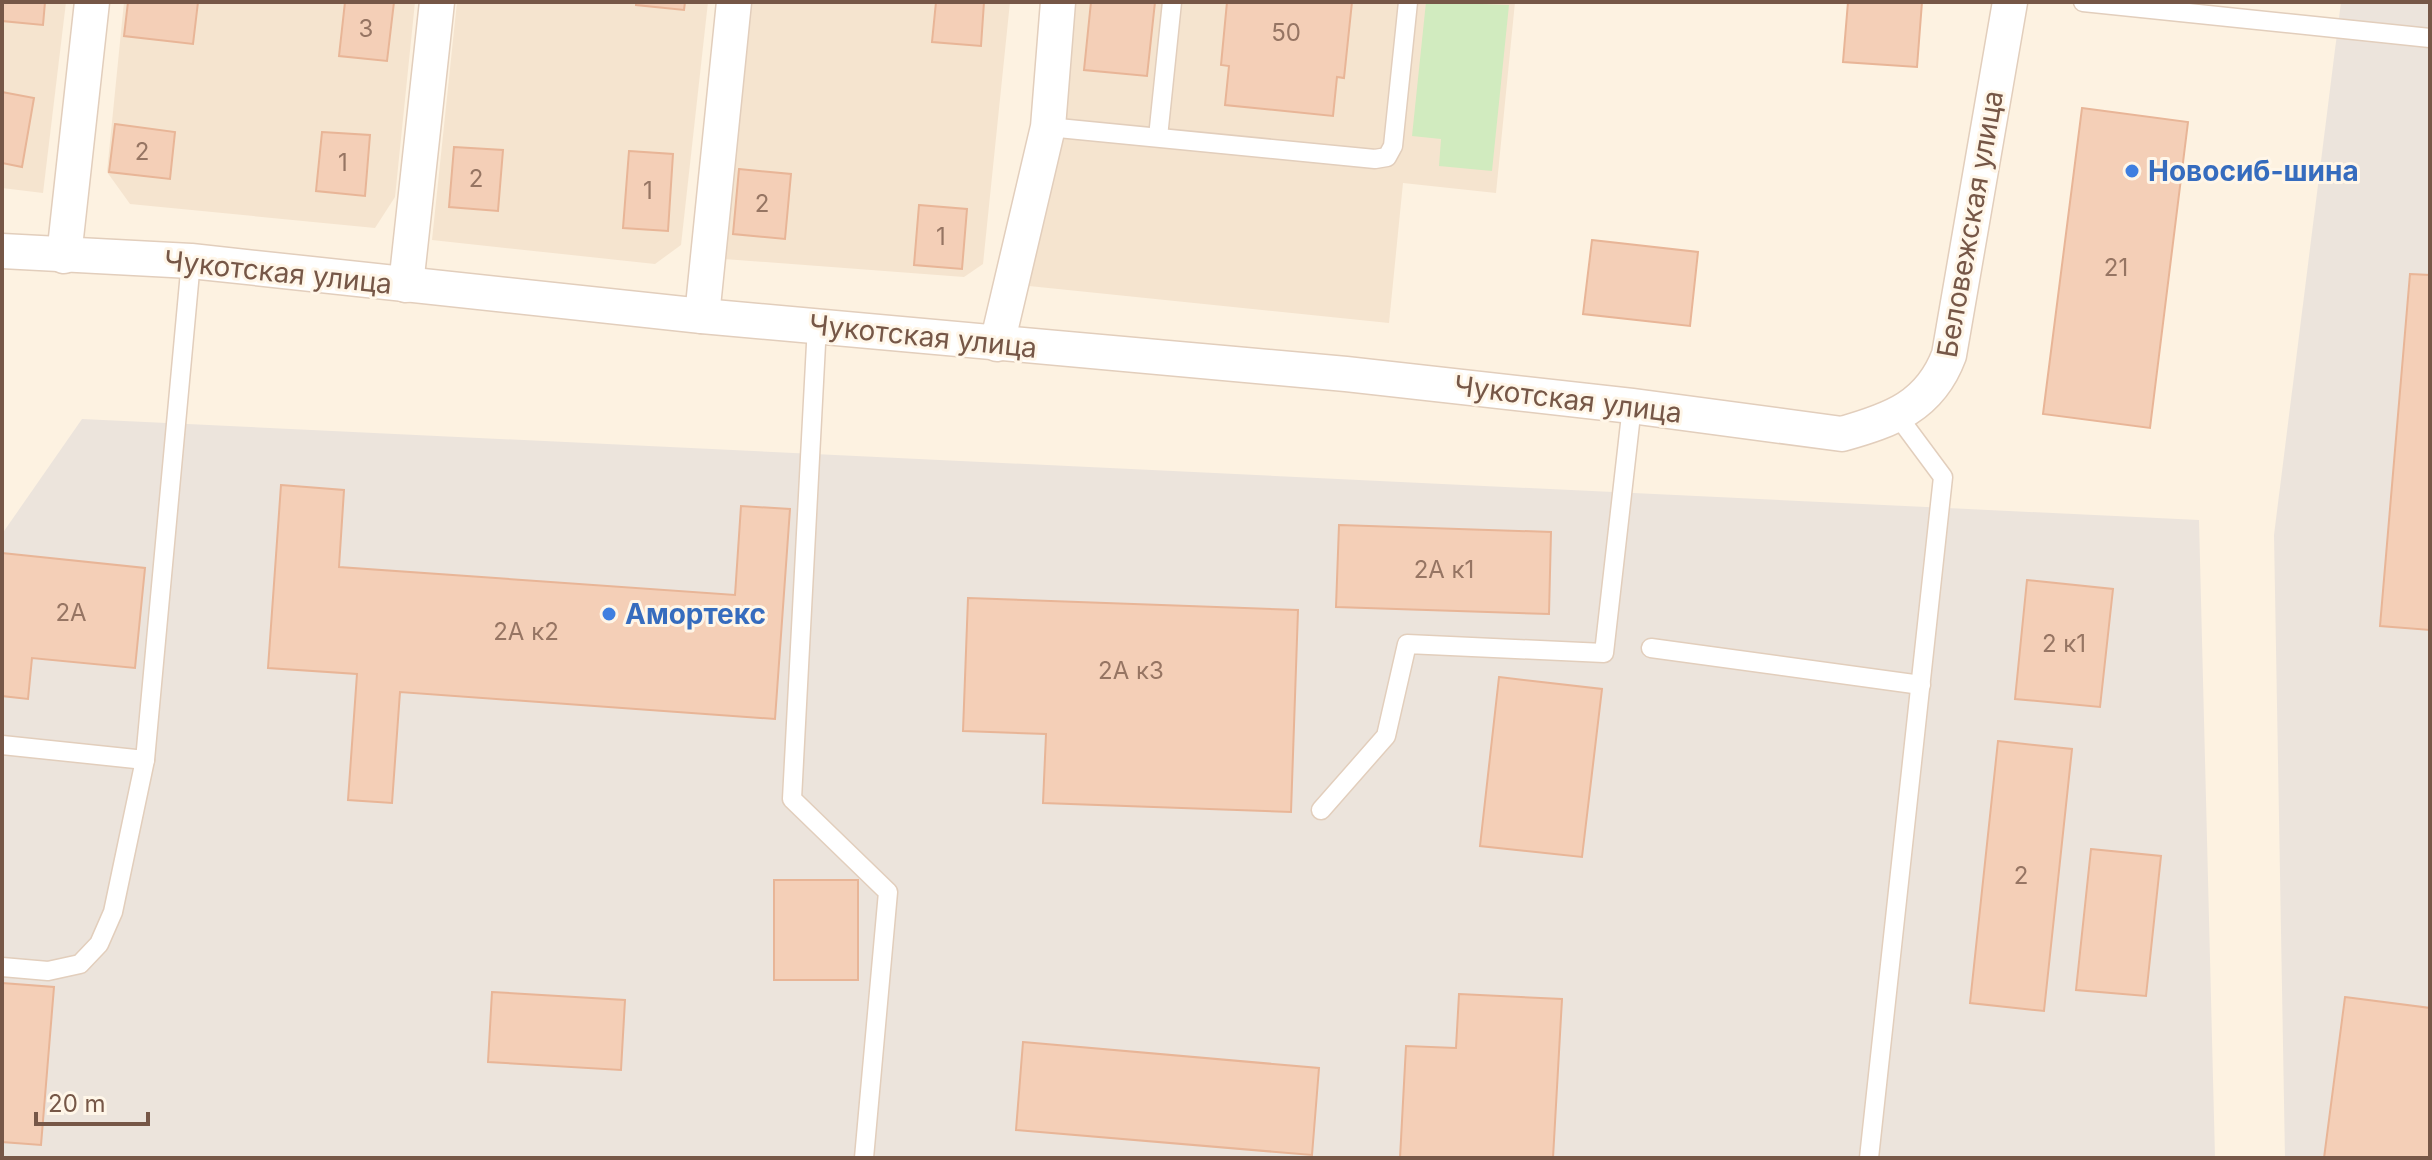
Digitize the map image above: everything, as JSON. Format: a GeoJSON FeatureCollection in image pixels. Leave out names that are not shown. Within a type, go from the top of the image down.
{"type":"FeatureCollection","features":[{"type":"Feature","properties":{"kind":"street"},"geometry":{"type":"LineString","coordinates":[[64,256],[92,2]]}},
{"type":"Feature","properties":{"kind":"street"},"geometry":{"type":"LineString","coordinates":[[406,285],[437,2]]}},
{"type":"Feature","properties":{"kind":"street"},"geometry":{"type":"LineString","coordinates":[[702,316],[734,2]]}},
{"type":"Feature","properties":{"kind":"street"},"geometry":{"type":"LineString","coordinates":[[997,344],[1048,127],[1058,2]]}},
{"type":"Feature","properties":{"kind":"street","name":"Беловежская улица"},"geometry":{"type":"LineString","coordinates":[[1842,434],[1897,415],[1913,406],[1940,379],[1949,355],[2010,2]]}},
{"type":"Feature","properties":{"kind":"street","name":"Чукотская улица"},"geometry":{"type":"LineString","coordinates":[[2,251],[191,261],[702,316],[1346,374],[1632,406],[1842,434]]}},
{"type":"Feature","properties":{"kind":"lane"},"geometry":{"type":"LineString","coordinates":[[1158,137],[1172,2]]}},
{"type":"Feature","properties":{"kind":"lane"},"geometry":{"type":"LineString","coordinates":[[1048,127],[1375,159],[1387,157],[1393,146],[1408,2]]}},
{"type":"Feature","properties":{"kind":"lane"},"geometry":{"type":"LineString","coordinates":[[2083,2],[2430,38]]}},
{"type":"Feature","properties":{"kind":"lane"},"geometry":{"type":"LineString","coordinates":[[2,967],[48,971],[80,964],[99,944],[113,912],[145,760],[191,261]]}},
{"type":"Feature","properties":{"kind":"lane"},"geometry":{"type":"LineString","coordinates":[[817,325],[792,799],[888,892],[864,1158]]}},
{"type":"Feature","properties":{"kind":"lane"},"geometry":{"type":"LineString","coordinates":[[1321,810],[1386,736],[1407,644],[1604,653],[1632,406]]}},
{"type":"Feature","properties":{"kind":"lane"},"geometry":{"type":"LineString","coordinates":[[1869,1158],[1943,477],[1897,415]]}},
{"type":"Feature","properties":{"kind":"lane"},"geometry":{"type":"LineString","coordinates":[[1651,648],[1921,685]]}},
{"type":"Feature","properties":{"kind":"lane"},"geometry":{"type":"LineString","coordinates":[[2,745],[145,760]]}},
{"type":"Feature","properties":{"kind":"shaded area"},"geometry":{"type":"Polygon","coordinates":[[[2,2],[66,2],[43,193],[2,188],[2,2]]]}},
{"type":"Feature","properties":{"kind":"shaded area"},"geometry":{"type":"Polygon","coordinates":[[[124,2],[415,2],[395,197],[375,228],[130,204],[107,172],[124,2]]]}},
{"type":"Feature","properties":{"kind":"shaded area"},"geometry":{"type":"Polygon","coordinates":[[[457,2],[708,2],[681,245],[655,264],[432,240],[457,2]]]}},
{"type":"Feature","properties":{"kind":"shaded area"},"geometry":{"type":"Polygon","coordinates":[[[752,2],[1010,2],[983,264],[964,277],[724,259],[752,2]]]}},
{"type":"Feature","properties":{"kind":"shaded area"},"geometry":{"type":"Polygon","coordinates":[[[1072,2],[1515,2],[1496,193],[1403,183],[1389,323],[1029,286],[1065,81],[1072,2]]]}},
{"type":"Feature","properties":{"kind":"shaded area"},"geometry":{"type":"Polygon","coordinates":[[[2341,2],[2430,2],[2430,1158],[2285,1158],[2274,535],[2341,2]]]}},
{"type":"Feature","properties":{"kind":"shaded area"},"geometry":{"type":"Polygon","coordinates":[[[82,419],[2199,520],[2215,1158],[2,1158],[2,534],[82,419]]]}},
{"type":"Feature","properties":{"kind":"green space"},"geometry":{"type":"Polygon","coordinates":[[[1426,2],[1509,5],[1492,171],[1439,166],[1441,139],[1412,136],[1426,2]]]}},
{"type":"Feature","properties":{"kind":"building"},"geometry":{"type":"Polygon","coordinates":[[[2,2],[45,2],[43,25],[2,21],[2,2]]]}},
{"type":"Feature","properties":{"kind":"building"},"geometry":{"type":"Polygon","coordinates":[[[128,2],[198,2],[193,44],[124,36],[128,2]]]}},
{"type":"Feature","properties":{"kind":"building"},"geometry":{"type":"Polygon","coordinates":[[[345,2],[394,2],[387,61],[339,56],[345,2]]]}},
{"type":"Feature","properties":{"kind":"building"},"geometry":{"type":"Polygon","coordinates":[[[636,2],[685,2],[684,10],[636,5],[636,2]]]}},
{"type":"Feature","properties":{"kind":"building"},"geometry":{"type":"Polygon","coordinates":[[[936,2],[984,2],[981,46],[932,42],[936,2]]]}},
{"type":"Feature","properties":{"kind":"building"},"geometry":{"type":"Polygon","coordinates":[[[1091,2],[1155,2],[1147,76],[1084,70],[1091,2]]]}},
{"type":"Feature","properties":{"kind":"building"},"geometry":{"type":"Polygon","coordinates":[[[1227,2],[1352,2],[1344,78],[1337,77],[1333,116],[1225,105],[1229,66],[1221,65],[1227,2]]]}},
{"type":"Feature","properties":{"kind":"building"},"geometry":{"type":"Polygon","coordinates":[[[1848,2],[1922,2],[1917,67],[1843,62],[1848,2]]]}},
{"type":"Feature","properties":{"kind":"building"},"geometry":{"type":"Polygon","coordinates":[[[2,92],[34,98],[22,167],[2,163],[2,92]]]}},
{"type":"Feature","properties":{"kind":"building"},"geometry":{"type":"Polygon","coordinates":[[[2082,108],[2188,122],[2150,428],[2043,414],[2082,108]]]}},
{"type":"Feature","properties":{"kind":"building"},"geometry":{"type":"Polygon","coordinates":[[[115,124],[175,132],[170,179],[109,172],[115,124]]]}},
{"type":"Feature","properties":{"kind":"building"},"geometry":{"type":"Polygon","coordinates":[[[322,132],[370,135],[365,196],[316,191],[322,132]]]}},
{"type":"Feature","properties":{"kind":"building"},"geometry":{"type":"Polygon","coordinates":[[[454,147],[503,150],[498,211],[449,207],[454,147]]]}},
{"type":"Feature","properties":{"kind":"building"},"geometry":{"type":"Polygon","coordinates":[[[629,151],[673,154],[668,231],[623,228],[629,151]]]}},
{"type":"Feature","properties":{"kind":"building"},"geometry":{"type":"Polygon","coordinates":[[[739,169],[791,174],[785,239],[733,234],[739,169]]]}},
{"type":"Feature","properties":{"kind":"building"},"geometry":{"type":"Polygon","coordinates":[[[919,205],[967,209],[962,269],[914,265],[919,205]]]}},
{"type":"Feature","properties":{"kind":"building"},"geometry":{"type":"Polygon","coordinates":[[[1592,240],[1698,252],[1690,326],[1583,314],[1592,240]]]}},
{"type":"Feature","properties":{"kind":"building"},"geometry":{"type":"Polygon","coordinates":[[[2410,274],[2430,275],[2430,630],[2380,626],[2410,274]]]}},
{"type":"Feature","properties":{"kind":"building"},"geometry":{"type":"Polygon","coordinates":[[[281,485],[344,490],[339,567],[735,595],[741,506],[790,509],[775,719],[400,692],[392,803],[348,800],[357,674],[268,668],[281,485]]]}},
{"type":"Feature","properties":{"kind":"building"},"geometry":{"type":"Polygon","coordinates":[[[1339,525],[1551,532],[1549,614],[1336,607],[1339,525]]]}},
{"type":"Feature","properties":{"kind":"building"},"geometry":{"type":"Polygon","coordinates":[[[2,553],[145,568],[135,668],[32,658],[28,699],[2,696],[2,553]]]}},
{"type":"Feature","properties":{"kind":"building"},"geometry":{"type":"Polygon","coordinates":[[[2027,580],[2113,589],[2100,707],[2015,699],[2027,580]]]}},
{"type":"Feature","properties":{"kind":"building"},"geometry":{"type":"Polygon","coordinates":[[[968,598],[1298,610],[1291,812],[1043,803],[1046,734],[963,731],[968,598]]]}},
{"type":"Feature","properties":{"kind":"building"},"geometry":{"type":"Polygon","coordinates":[[[1499,677],[1602,689],[1582,857],[1480,846],[1499,677]]]}},
{"type":"Feature","properties":{"kind":"building"},"geometry":{"type":"Polygon","coordinates":[[[1998,741],[2072,749],[2044,1011],[1970,1003],[1998,741]]]}},
{"type":"Feature","properties":{"kind":"building"},"geometry":{"type":"Polygon","coordinates":[[[2091,849],[2161,856],[2146,996],[2076,990],[2091,849]]]}},
{"type":"Feature","properties":{"kind":"building"},"geometry":{"type":"Polygon","coordinates":[[[774,880],[858,880],[858,980],[774,980],[774,880]]]}},
{"type":"Feature","properties":{"kind":"building"},"geometry":{"type":"Polygon","coordinates":[[[2,983],[54,987],[41,1145],[2,1142],[2,983]]]}},
{"type":"Feature","properties":{"kind":"building"},"geometry":{"type":"Polygon","coordinates":[[[492,992],[625,1000],[621,1070],[488,1062],[492,992]]]}},
{"type":"Feature","properties":{"kind":"building"},"geometry":{"type":"Polygon","coordinates":[[[1459,994],[1562,999],[1553,1158],[1400,1158],[1406,1046],[1456,1048],[1459,994]]]}},
{"type":"Feature","properties":{"kind":"building"},"geometry":{"type":"Polygon","coordinates":[[[2345,997],[2430,1008],[2430,1158],[2324,1158],[2345,997]]]}},
{"type":"Feature","properties":{"kind":"building"},"geometry":{"type":"Polygon","coordinates":[[[1023,1042],[1319,1068],[1312,1155],[1016,1130],[1023,1042]]]}},
{"type":"Feature","properties":{"kind":"place","name":"Новосиб-шина"},"geometry":{"type":"Point","coordinates":[2132,171]}},
{"type":"Feature","properties":{"kind":"place","name":"Амортекс"},"geometry":{"type":"Point","coordinates":[609,614]}}]}
